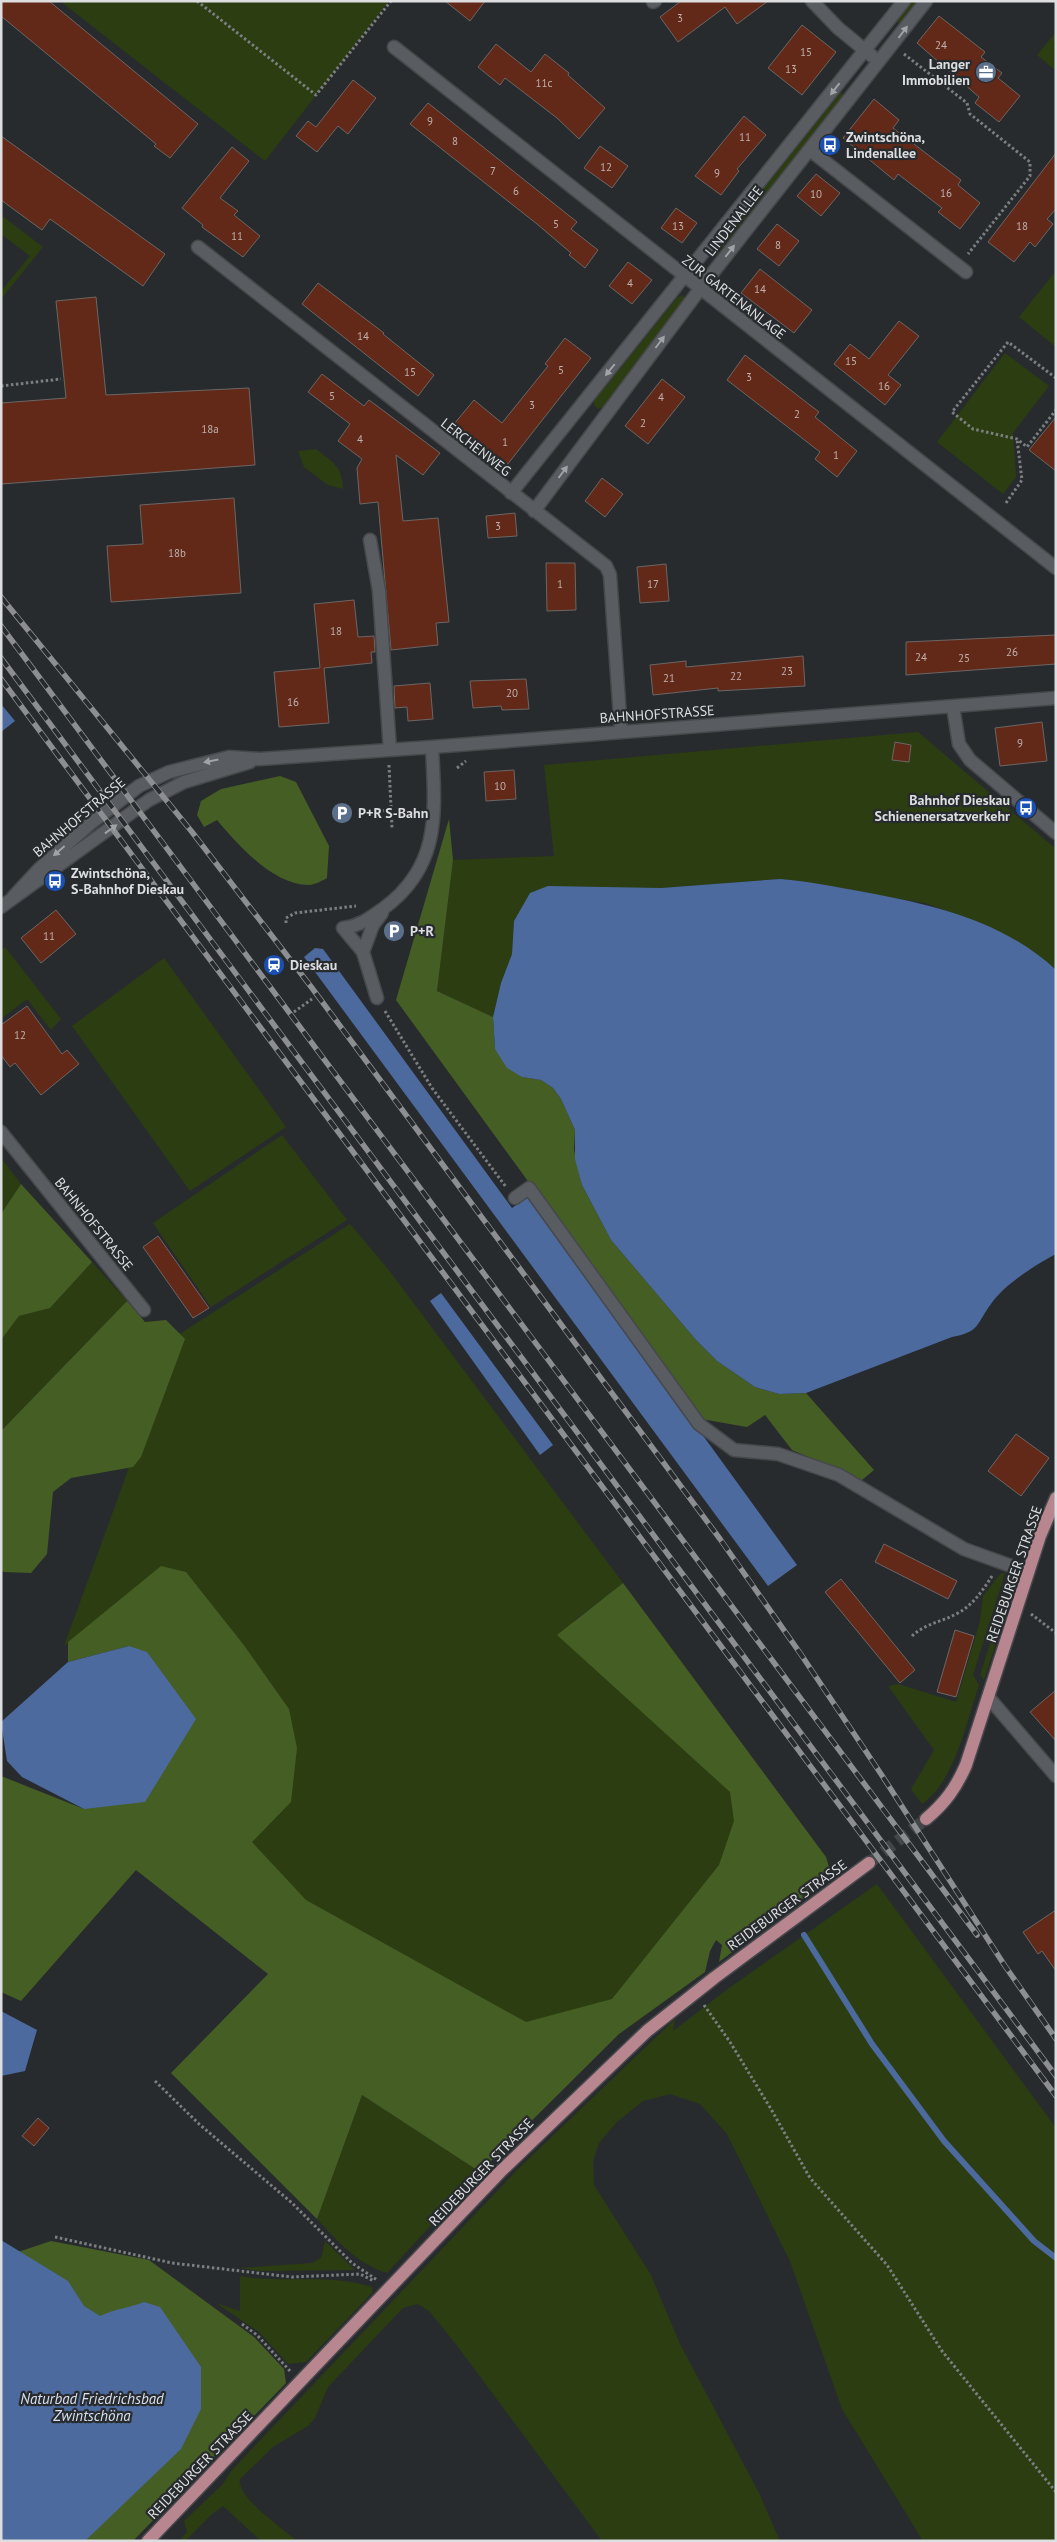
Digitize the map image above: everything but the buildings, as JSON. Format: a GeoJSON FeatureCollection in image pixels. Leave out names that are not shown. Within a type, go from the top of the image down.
{"type":"FeatureCollection","features":[{"type":"Feature","properties":{"kind":"main road","name":"REIDEBURGER STRASSE"},"geometry":{"type":"LineString","coordinates":[[926,1819],[944,1804],[956,1787],[989,1698],[1040,1536],[1056,1498]]}},
{"type":"Feature","properties":{"kind":"main road","name":"REIDEBURGER STRASSE"},"geometry":{"type":"LineString","coordinates":[[148,2541],[553,2120],[647,2031],[695,1992],[869,1863]]}},
{"type":"Feature","properties":{"kind":"street"},"geometry":{"type":"LineString","coordinates":[[812,1],[838,28],[879,62]]}},
{"type":"Feature","properties":{"kind":"street","name":"LINDENALLEE"},"geometry":{"type":"LineString","coordinates":[[511,493],[904,1]]}},
{"type":"Feature","properties":{"kind":"street","name":"LINDENALLEE"},"geometry":{"type":"LineString","coordinates":[[534,511],[700,289],[926,1]]}},
{"type":"Feature","properties":{"kind":"street","name":"ZUR GARTENANLAGE"},"geometry":{"type":"LineString","coordinates":[[394,47],[1056,568]]}},
{"type":"Feature","properties":{"kind":"street"},"geometry":{"type":"LineString","coordinates":[[810,150],[962,269]]}},
{"type":"Feature","properties":{"kind":"street","name":"LERCHENWEG"},"geometry":{"type":"LineString","coordinates":[[198,248],[606,566],[610,575],[621,731]]}},
{"type":"Feature","properties":{"kind":"street"},"geometry":{"type":"LineString","coordinates":[[370,540],[379,590],[390,750]]}},
{"type":"Feature","properties":{"kind":"street","name":"BAHNHOFSTRASSE"},"geometry":{"type":"LineString","coordinates":[[13,897],[38,869],[139,786],[169,772],[229,757],[260,759],[390,750],[1056,698]]}},
{"type":"Feature","properties":{"kind":"street"},"geometry":{"type":"LineString","coordinates":[[954,707],[959,744],[970,760],[1056,832]]}},
{"type":"Feature","properties":{"kind":"street"},"geometry":{"type":"LineString","coordinates":[[377,998],[363,952],[344,928],[358,926],[390,903],[413,882],[430,840],[434,817],[432,747]]}},
{"type":"Feature","properties":{"kind":"street","name":"BAHNHOFSTRASSE"},"geometry":{"type":"LineString","coordinates":[[1,907],[149,800],[184,782],[260,759]]}},
{"type":"Feature","properties":{"kind":"street"},"geometry":{"type":"LineString","coordinates":[[363,952],[373,925],[390,903]]}},
{"type":"Feature","properties":{"kind":"street","name":"BAHNHOFSTRASSE"},"geometry":{"type":"LineString","coordinates":[[1,1132],[144,1310]]}},
{"type":"Feature","properties":{"kind":"street"},"geometry":{"type":"LineString","coordinates":[[515,1198],[529,1188],[699,1424],[734,1450],[778,1454],[839,1475],[964,1550],[1028,1572]]}},
{"type":"Feature","properties":{"kind":"street"},"geometry":{"type":"LineString","coordinates":[[989,1698],[1056,1776]]}},
{"type":"Feature","properties":{"kind":"path"},"geometry":{"type":"LineString","coordinates":[[197,1],[316,95],[391,1]]}},
{"type":"Feature","properties":{"kind":"path"},"geometry":{"type":"LineString","coordinates":[[892,46],[967,103],[970,114],[1030,162],[1030,176],[962,269]]}},
{"type":"Feature","properties":{"kind":"path"},"geometry":{"type":"LineString","coordinates":[[1056,378],[1008,342],[952,412],[972,429],[1017,439],[1027,447],[1056,410]]}},
{"type":"Feature","properties":{"kind":"path"},"geometry":{"type":"LineString","coordinates":[[1,386],[61,380]]}},
{"type":"Feature","properties":{"kind":"path"},"geometry":{"type":"LineString","coordinates":[[1006,503],[1022,480],[1017,439]]}},
{"type":"Feature","properties":{"kind":"path"},"geometry":{"type":"LineString","coordinates":[[389,764],[392,828]]}},
{"type":"Feature","properties":{"kind":"path"},"geometry":{"type":"LineString","coordinates":[[380,765],[397,764]]}},
{"type":"Feature","properties":{"kind":"path"},"geometry":{"type":"LineString","coordinates":[[358,813],[392,810]]}},
{"type":"Feature","properties":{"kind":"path"},"geometry":{"type":"LineString","coordinates":[[286,923],[286,918],[296,913],[355,906],[364,903]]}},
{"type":"Feature","properties":{"kind":"path"},"geometry":{"type":"LineString","coordinates":[[377,998],[432,1088],[515,1198]]}},
{"type":"Feature","properties":{"kind":"path"},"geometry":{"type":"LineString","coordinates":[[294,1012],[312,999]]}},
{"type":"Feature","properties":{"kind":"path"},"geometry":{"type":"LineString","coordinates":[[912,1636],[929,1624],[957,1614],[968,1606],[1001,1563]]}},
{"type":"Feature","properties":{"kind":"path"},"geometry":{"type":"LineString","coordinates":[[1017,1606],[1037,1618],[1056,1633]]}},
{"type":"Feature","properties":{"kind":"path"},"geometry":{"type":"LineString","coordinates":[[695,1992],[730,2042],[810,2178],[887,2265],[942,2351],[1056,2492]]}},
{"type":"Feature","properties":{"kind":"path"},"geometry":{"type":"LineString","coordinates":[[155,2081],[199,2124],[292,2203],[352,2263],[390,2288]]}},
{"type":"Feature","properties":{"kind":"path"},"geometry":{"type":"LineString","coordinates":[[55,2237],[172,2263],[253,2274],[292,2278],[360,2274],[390,2288]]}},
{"type":"Feature","properties":{"kind":"path"},"geometry":{"type":"LineString","coordinates":[[242,2324],[257,2335],[301,2382]]}},
{"type":"Feature","properties":{"kind":"green space"},"geometry":{"type":"Polygon","coordinates":[[[60,1],[389,1],[265,161],[60,1]]]}},
{"type":"Feature","properties":{"kind":"green space"},"geometry":{"type":"Polygon","coordinates":[[[911,1],[923,1],[901,25],[898,23],[898,18],[911,1]]]}},
{"type":"Feature","properties":{"kind":"green space"},"geometry":{"type":"Polygon","coordinates":[[[1056,32],[1056,71],[1037,55],[1056,32]]]}},
{"type":"Feature","properties":{"kind":"green space"},"geometry":{"type":"Polygon","coordinates":[[[841,92],[845,97],[718,257],[715,256],[714,251],[841,92]]]}},
{"type":"Feature","properties":{"kind":"green space"},"geometry":{"type":"Polygon","coordinates":[[[1,215],[43,247],[1,299],[1,291],[30,256],[1,234],[1,215]]]}},
{"type":"Feature","properties":{"kind":"green space"},"geometry":{"type":"Polygon","coordinates":[[[1056,271],[1056,347],[1019,317],[1056,271]]]}},
{"type":"Feature","properties":{"kind":"green space"},"geometry":{"type":"Polygon","coordinates":[[[682,295],[686,298],[685,305],[603,407],[598,409],[594,405],[594,401],[677,298],[682,295]]]}},
{"type":"Feature","properties":{"kind":"green space"},"geometry":{"type":"Polygon","coordinates":[[[1005,353],[1049,386],[1013,433],[1016,477],[1003,494],[937,442],[1005,353]]]}},
{"type":"Feature","properties":{"kind":"green space"},"geometry":{"type":"Polygon","coordinates":[[[316,449],[339,470],[343,489],[328,485],[304,467],[298,451],[316,449]]]}},
{"type":"Feature","properties":{"kind":"green space"},"geometry":{"type":"Polygon","coordinates":[[[918,732],[1056,849],[1056,970],[1021,944],[982,924],[925,903],[780,879],[661,888],[608,889],[514,921],[512,954],[501,983],[493,1017],[437,991],[453,860],[554,856],[544,765],[918,732]]]}},
{"type":"Feature","properties":{"kind":"green space"},"geometry":{"type":"Polygon","coordinates":[[[280,776],[296,782],[329,846],[327,878],[320,882],[309,885],[282,878],[257,862],[217,820],[204,827],[197,815],[201,801],[221,789],[280,776]]]}},
{"type":"Feature","properties":{"kind":"green space"},"geometry":{"type":"Polygon","coordinates":[[[449,819],[453,860],[437,991],[493,1017],[495,1049],[522,1077],[541,1080],[553,1088],[561,1099],[575,1130],[574,1150],[582,1185],[611,1240],[696,1340],[717,1361],[755,1387],[779,1394],[806,1393],[874,1470],[862,1480],[792,1450],[765,1415],[747,1427],[701,1419],[396,1000],[449,819]]]}},
{"type":"Feature","properties":{"kind":"green space"},"geometry":{"type":"Polygon","coordinates":[[[5,947],[61,1019],[51,1030],[27,999],[1,1019],[1,950],[5,947]]]}},
{"type":"Feature","properties":{"kind":"green space"},"geometry":{"type":"Polygon","coordinates":[[[164,958],[286,1127],[190,1191],[72,1026],[164,958]]]}},
{"type":"Feature","properties":{"kind":"green space"},"geometry":{"type":"Polygon","coordinates":[[[282,1135],[347,1220],[211,1307],[153,1223],[282,1135]]]}},
{"type":"Feature","properties":{"kind":"green space"},"geometry":{"type":"Polygon","coordinates":[[[1,1158],[21,1184],[1,1214],[1,1158]]]}},
{"type":"Feature","properties":{"kind":"green space"},"geometry":{"type":"Polygon","coordinates":[[[21,1184],[92,1262],[50,1308],[19,1316],[1,1340],[1,1214],[21,1184]]]}},
{"type":"Feature","properties":{"kind":"green space"},"geometry":{"type":"Polygon","coordinates":[[[350,1224],[388,1269],[623,1583],[574,1621],[737,1777],[733,1856],[615,2003],[516,2024],[301,1901],[247,1842],[172,1573],[64,1646],[122,1487],[172,1339],[350,1224]]]}},
{"type":"Feature","properties":{"kind":"green space"},"geometry":{"type":"Polygon","coordinates":[[[92,1262],[127,1301],[1,1431],[1,1340],[19,1316],[50,1308],[92,1262]]]}},
{"type":"Feature","properties":{"kind":"green space"},"geometry":{"type":"Polygon","coordinates":[[[127,1301],[145,1322],[166,1320],[185,1339],[141,1457],[133,1467],[71,1478],[53,1492],[47,1554],[31,1573],[4,1572],[1,1570],[1,1431],[127,1301]]]}},
{"type":"Feature","properties":{"kind":"green space"},"geometry":{"type":"Polygon","coordinates":[[[161,1566],[186,1572],[243,1644],[289,1709],[297,1748],[291,1802],[252,1842],[306,1900],[526,2022],[612,1999],[719,1865],[734,1821],[730,1792],[557,1635],[623,1583],[826,1857],[832,1877],[719,1962],[722,1945],[716,1940],[710,1951],[705,1972],[619,2034],[480,2172],[362,2095],[317,2219],[171,2073],[268,1974],[136,1870],[21,2001],[1,1992],[1,1776],[84,1809],[129,1646],[68,1662],[68,1642],[161,1566]]]}},
{"type":"Feature","properties":{"kind":"green space"},"geometry":{"type":"Polygon","coordinates":[[[1001,1573],[1005,1573],[973,1675],[979,1685],[964,1733],[943,1781],[922,1804],[911,1789],[934,1750],[888,1686],[898,1684],[956,1702],[980,1621],[983,1596],[1001,1573]]]}},
{"type":"Feature","properties":{"kind":"green space"},"geometry":{"type":"Polygon","coordinates":[[[1010,1582],[1013,1590],[984,1680],[980,1675],[1010,1582]]]}},
{"type":"Feature","properties":{"kind":"green space"},"geometry":{"type":"Polygon","coordinates":[[[877,1884],[1056,2128],[1056,2541],[923,2541],[842,2409],[790,2261],[727,2134],[700,2104],[670,2094],[643,2101],[617,2122],[599,2143],[593,2161],[594,2185],[651,2275],[680,2344],[759,2493],[780,2541],[602,2541],[458,2347],[429,2311],[418,2304],[403,2308],[328,2387],[315,2418],[308,2426],[273,2447],[240,2479],[245,2495],[272,2521],[297,2541],[261,2541],[223,2506],[211,2515],[185,2541],[179,2541],[187,2532],[184,2521],[222,2485],[232,2470],[520,2167],[675,2019],[673,2031],[729,1988],[877,1884]]]}},
{"type":"Feature","properties":{"kind":"green space"},"geometry":{"type":"Polygon","coordinates":[[[362,2095],[480,2172],[387,2273],[357,2258],[317,2219],[362,2095]]]}},
{"type":"Feature","properties":{"kind":"green space"},"geometry":{"type":"Polygon","coordinates":[[[51,2241],[149,2260],[254,2337],[284,2369],[286,2383],[133,2541],[81,2541],[96,2320],[15,2253],[51,2241]]]}},
{"type":"Feature","properties":{"kind":"green space"},"geometry":{"type":"Polygon","coordinates":[[[325,2241],[355,2270],[260,2271],[240,2268],[312,2263],[321,2258],[325,2241]]]}},
{"type":"Feature","properties":{"kind":"green space"},"geometry":{"type":"Polygon","coordinates":[[[240,2276],[273,2279],[340,2280],[372,2287],[373,2292],[306,2362],[288,2364],[259,2332],[216,2303],[240,2311],[240,2276]]]}},
{"type":"Feature","properties":{"kind":"water"},"geometry":{"type":"Polygon","coordinates":[[[1,704],[15,721],[1,732],[1,704]]]}},
{"type":"Feature","properties":{"kind":"water"},"geometry":{"type":"Polygon","coordinates":[[[780,879],[915,902],[966,917],[1013,939],[1036,953],[1056,970],[1056,1254],[1030,1270],[1004,1290],[991,1304],[973,1330],[968,1333],[952,1337],[806,1393],[779,1394],[755,1387],[717,1361],[696,1340],[611,1240],[582,1185],[575,1159],[575,1130],[561,1099],[553,1088],[541,1080],[522,1077],[507,1068],[495,1049],[493,1017],[501,983],[512,954],[514,921],[530,893],[548,886],[661,888],[780,879]]]}},
{"type":"Feature","properties":{"kind":"water"},"geometry":{"type":"Polygon","coordinates":[[[315,948],[323,949],[512,1208],[529,1196],[797,1565],[768,1586],[304,957],[315,948]]]}},
{"type":"Feature","properties":{"kind":"water"},"geometry":{"type":"Polygon","coordinates":[[[441,1293],[553,1445],[540,1455],[430,1301],[441,1293]]]}},
{"type":"Feature","properties":{"kind":"water"},"geometry":{"type":"Polygon","coordinates":[[[129,1646],[147,1652],[196,1719],[145,1802],[84,1809],[22,1777],[7,1761],[1,1722],[68,1662],[129,1646]]]}},
{"type":"Feature","properties":{"kind":"water"},"geometry":{"type":"Polygon","coordinates":[[[1,2011],[37,2030],[25,2071],[1,2076],[1,2011]]]}},
{"type":"Feature","properties":{"kind":"water","name":"Naturbad Friedrichsbad Zwintschöna"},"geometry":{"type":"Polygon","coordinates":[[[1,2240],[68,2281],[84,2306],[100,2316],[144,2302],[160,2307],[201,2367],[201,2409],[181,2449],[85,2541],[1,2541],[1,2240]]]}},
{"type":"Feature","properties":{"kind":"waterway"},"geometry":{"type":"LineString","coordinates":[[804,1935],[872,2044],[944,2141],[1034,2241],[1056,2258]]}},
{"type":"Feature","properties":{"kind":"tunnel"},"geometry":{"type":"LineString","coordinates":[[869,1863],[926,1819]]}},
{"type":"Feature","properties":{"kind":"railway"},"geometry":{"type":"LineString","coordinates":[[1,597],[192,832],[312,988],[720,1539],[800,1653],[1005,1966],[1056,2039]]}},
{"type":"Feature","properties":{"kind":"railway"},"geometry":{"type":"LineString","coordinates":[[1,626],[977,1935]]}},
{"type":"Feature","properties":{"kind":"railway"},"geometry":{"type":"LineString","coordinates":[[1,658],[1056,2076]]}},
{"type":"Feature","properties":{"kind":"railway"},"geometry":{"type":"LineString","coordinates":[[1,679],[1056,2096]]}},
{"type":"Feature","properties":{"kind":"place","name":"Langer Immobilien"},"geometry":{"type":"Point","coordinates":[986,72]}},
{"type":"Feature","properties":{"kind":"place","name":"Zwintschöna, Lindenallee"},"geometry":{"type":"Point","coordinates":[830,145]}},
{"type":"Feature","properties":{"kind":"place","name":"Bahnhof Dieskau Schienenersatzverkehr"},"geometry":{"type":"Point","coordinates":[1026,808]}},
{"type":"Feature","properties":{"kind":"place","name":"P+R S-Bahn"},"geometry":{"type":"Point","coordinates":[342,813]}},
{"type":"Feature","properties":{"kind":"place","name":"Zwintschöna, S-Bahnhof Dieskau"},"geometry":{"type":"Point","coordinates":[55,881]}},
{"type":"Feature","properties":{"kind":"place","name":"P+R"},"geometry":{"type":"Point","coordinates":[394,931]}},
{"type":"Feature","properties":{"kind":"place","name":"Dieskau"},"geometry":{"type":"Point","coordinates":[274,965]}}]}
